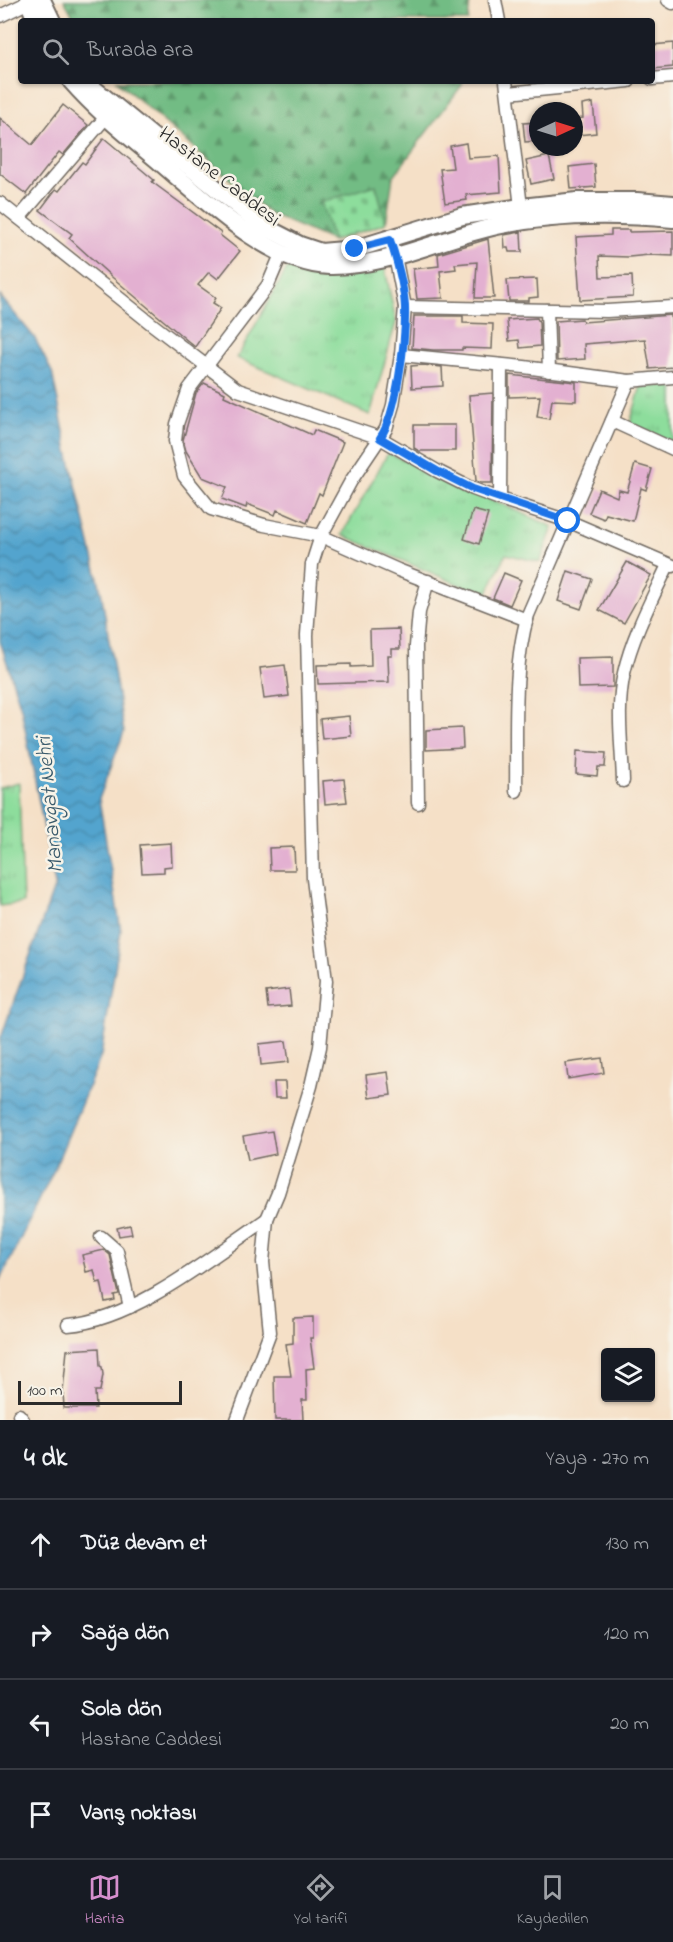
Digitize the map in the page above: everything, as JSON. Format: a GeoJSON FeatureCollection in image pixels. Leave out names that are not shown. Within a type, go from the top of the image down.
{"type":"FeatureCollection","features":[{"type":"Feature","properties":{"kind":"main road"},"geometry":{"type":"LineString","coordinates":[[33,0],[36,18]]}},
{"type":"Feature","properties":{"kind":"main road"},"geometry":{"type":"LineString","coordinates":[[33,0],[49,18]]}},
{"type":"Feature","properties":{"kind":"main road","name":"Hastane Caddesi"},"geometry":{"type":"LineString","coordinates":[[74,84],[91,104],[214,207],[251,236],[282,252],[305,263],[329,266],[357,264],[392,248]]}},
{"type":"Feature","properties":{"kind":"main road","name":"Hastane Caddesi"},"geometry":{"type":"LineString","coordinates":[[90,84],[261,225],[300,245],[321,252],[392,248]]}},
{"type":"Feature","properties":{"kind":"main road"},"geometry":{"type":"LineString","coordinates":[[392,248],[462,216],[577,201],[637,201],[673,204]]}},
{"type":"Feature","properties":{"kind":"main road"},"geometry":{"type":"LineString","coordinates":[[392,248],[499,226],[591,217],[642,216],[673,219]]}},
{"type":"Feature","properties":{"kind":"street"},"geometry":{"type":"LineString","coordinates":[[0,16],[33,0]]}},
{"type":"Feature","properties":{"kind":"street"},"geometry":{"type":"LineString","coordinates":[[496,0],[499,18]]}},
{"type":"Feature","properties":{"kind":"street"},"geometry":{"type":"LineString","coordinates":[[668,0],[673,3]]}},
{"type":"Feature","properties":{"kind":"street"},"geometry":{"type":"LineString","coordinates":[[655,79],[673,76]]}},
{"type":"Feature","properties":{"kind":"street"},"geometry":{"type":"LineString","coordinates":[[521,207],[507,87],[568,84]]}},
{"type":"Feature","properties":{"kind":"street"},"geometry":{"type":"LineString","coordinates":[[19,218],[106,117]]}},
{"type":"Feature","properties":{"kind":"street"},"geometry":{"type":"LineString","coordinates":[[0,203],[238,390],[380,438],[473,489],[568,521],[671,566],[644,616],[624,673],[620,706],[623,781]]}},
{"type":"Feature","properties":{"kind":"street"},"geometry":{"type":"LineString","coordinates":[[237,1420],[270,1332],[263,1262],[267,1219],[278,1193],[311,1086],[320,1047],[326,981],[313,879],[308,635],[312,564],[321,536],[351,481],[386,429],[393,405],[401,355],[405,308],[392,248]]}},
{"type":"Feature","properties":{"kind":"street"},"geometry":{"type":"LineString","coordinates":[[282,252],[268,285],[189,389],[177,424],[175,441],[184,476],[211,509],[264,525],[321,536],[527,620]]}},
{"type":"Feature","properties":{"kind":"street"},"geometry":{"type":"LineString","coordinates":[[405,308],[607,311],[673,307]]}},
{"type":"Feature","properties":{"kind":"street"},"geometry":{"type":"LineString","coordinates":[[547,310],[549,371]]}},
{"type":"Feature","properties":{"kind":"street"},"geometry":{"type":"LineString","coordinates":[[401,355],[628,381],[673,376]]}},
{"type":"Feature","properties":{"kind":"street"},"geometry":{"type":"LineString","coordinates":[[500,499],[501,365]]}},
{"type":"Feature","properties":{"kind":"street"},"geometry":{"type":"LineString","coordinates":[[516,791],[518,661],[521,639],[628,381]]}},
{"type":"Feature","properties":{"kind":"street"},"geometry":{"type":"LineString","coordinates":[[612,422],[673,449]]}},
{"type":"Feature","properties":{"kind":"street"},"geometry":{"type":"LineString","coordinates":[[418,802],[416,646],[419,612],[428,581]]}},
{"type":"Feature","properties":{"kind":"street"},"geometry":{"type":"LineString","coordinates":[[68,1325],[85,1324],[130,1307],[208,1260],[267,1219]]}},
{"type":"Feature","properties":{"kind":"street"},"geometry":{"type":"LineString","coordinates":[[101,1237],[117,1251],[130,1307]]}},
{"type":"Feature","properties":{"kind":"green space"},"geometry":{"type":"Polygon","coordinates":[[[64,0],[470,0],[468,18],[74,18],[64,0]]]}},
{"type":"Feature","properties":{"kind":"green space"},"geometry":{"type":"Polygon","coordinates":[[[120,84],[462,84],[393,177],[386,223],[333,241],[270,214],[120,84]]]}},
{"type":"Feature","properties":{"kind":"green space"},"geometry":{"type":"Polygon","coordinates":[[[376,185],[386,223],[333,241],[321,202],[376,185]]]}},
{"type":"Feature","properties":{"kind":"green space"},"geometry":{"type":"Polygon","coordinates":[[[289,265],[340,274],[385,268],[396,322],[370,415],[237,358],[289,265]]]}},
{"type":"Feature","properties":{"kind":"green space"},"geometry":{"type":"Polygon","coordinates":[[[673,385],[673,443],[630,423],[641,386],[673,385]]]}},
{"type":"Feature","properties":{"kind":"green space"},"geometry":{"type":"Polygon","coordinates":[[[388,453],[553,527],[540,562],[506,554],[486,596],[342,535],[388,453]]]}},
{"type":"Feature","properties":{"kind":"green space"},"geometry":{"type":"Polygon","coordinates":[[[19,783],[23,903],[0,906],[0,788],[19,783]]]}},
{"type":"Feature","properties":{"kind":"water","name":"Manavgat Nehri"},"geometry":{"type":"Polygon","coordinates":[[[0,296],[34,337],[52,372],[101,591],[124,732],[99,799],[121,931],[101,1056],[54,1170],[0,1281],[0,1040],[55,885],[21,708],[0,641],[0,296]]]}},
{"type":"Feature","properties":{"kind":"building"},"geometry":{"type":"Polygon","coordinates":[[[673,43],[673,67],[655,69],[655,45],[673,43]]]}},
{"type":"Feature","properties":{"kind":"building"},"geometry":{"type":"Polygon","coordinates":[[[593,103],[596,133],[583,134],[583,105],[593,103]]]}},
{"type":"Feature","properties":{"kind":"building"},"geometry":{"type":"Polygon","coordinates":[[[63,105],[88,125],[63,155],[59,152],[26,194],[0,174],[0,118],[32,145],[63,105]]]}},
{"type":"Feature","properties":{"kind":"building"},"geometry":{"type":"Polygon","coordinates":[[[523,123],[529,123],[529,142],[525,142],[523,123]]]}},
{"type":"Feature","properties":{"kind":"building"},"geometry":{"type":"Polygon","coordinates":[[[104,138],[154,180],[152,182],[221,233],[220,235],[240,251],[218,279],[209,272],[198,285],[216,298],[213,303],[221,308],[195,347],[69,238],[72,234],[40,210],[82,162],[85,164],[104,138]]]}},
{"type":"Feature","properties":{"kind":"building"},"geometry":{"type":"Polygon","coordinates":[[[466,143],[468,158],[499,156],[501,192],[466,195],[467,200],[445,203],[440,169],[453,168],[450,146],[466,143]]]}},
{"type":"Feature","properties":{"kind":"building"},"geometry":{"type":"Polygon","coordinates":[[[549,156],[554,179],[531,184],[526,161],[549,156]]]}},
{"type":"Feature","properties":{"kind":"building"},"geometry":{"type":"Polygon","coordinates":[[[594,164],[596,187],[571,189],[569,167],[594,164]]]}},
{"type":"Feature","properties":{"kind":"building"},"geometry":{"type":"Polygon","coordinates":[[[611,230],[673,231],[673,256],[599,256],[600,277],[632,276],[633,297],[580,300],[576,237],[611,235],[611,230]]]}},
{"type":"Feature","properties":{"kind":"building"},"geometry":{"type":"Polygon","coordinates":[[[521,232],[522,252],[509,252],[508,248],[505,248],[504,235],[521,232]]]}},
{"type":"Feature","properties":{"kind":"building"},"geometry":{"type":"Polygon","coordinates":[[[488,239],[494,298],[475,298],[477,262],[455,264],[456,269],[440,271],[443,298],[417,299],[413,269],[439,266],[438,254],[488,239]]]}},
{"type":"Feature","properties":{"kind":"building"},"geometry":{"type":"Polygon","coordinates":[[[537,279],[538,297],[529,298],[529,301],[509,301],[507,280],[537,279]]]}},
{"type":"Feature","properties":{"kind":"building"},"geometry":{"type":"Polygon","coordinates":[[[671,315],[673,367],[650,369],[645,339],[584,344],[585,359],[557,361],[556,321],[582,319],[583,322],[671,315]]]}},
{"type":"Feature","properties":{"kind":"building"},"geometry":{"type":"Polygon","coordinates":[[[414,316],[463,316],[463,323],[493,324],[492,349],[412,348],[414,316]]]}},
{"type":"Feature","properties":{"kind":"building"},"geometry":{"type":"Polygon","coordinates":[[[537,318],[540,346],[520,348],[519,340],[509,341],[507,320],[537,318]]]}},
{"type":"Feature","properties":{"kind":"building"},"geometry":{"type":"Polygon","coordinates":[[[411,366],[442,367],[443,386],[412,388],[411,366]]]}},
{"type":"Feature","properties":{"kind":"building"},"geometry":{"type":"Polygon","coordinates":[[[509,375],[576,382],[576,401],[552,400],[549,419],[537,417],[540,396],[509,397],[509,375]]]}},
{"type":"Feature","properties":{"kind":"building"},"geometry":{"type":"Polygon","coordinates":[[[204,383],[225,393],[224,396],[312,435],[314,430],[343,442],[322,495],[319,493],[307,523],[277,510],[275,515],[247,504],[246,508],[222,499],[227,487],[202,477],[186,451],[183,440],[196,393],[204,383]]]}},
{"type":"Feature","properties":{"kind":"building"},"geometry":{"type":"Polygon","coordinates":[[[493,393],[492,483],[481,483],[476,481],[469,395],[493,393]]]}},
{"type":"Feature","properties":{"kind":"building"},"geometry":{"type":"Polygon","coordinates":[[[414,425],[455,425],[455,451],[419,451],[414,448],[414,425]]]}},
{"type":"Feature","properties":{"kind":"building"},"geometry":{"type":"Polygon","coordinates":[[[635,464],[652,469],[646,490],[641,488],[633,521],[606,514],[604,519],[589,513],[599,489],[617,497],[619,490],[627,492],[635,464]]]}},
{"type":"Feature","properties":{"kind":"building"},"geometry":{"type":"Polygon","coordinates":[[[473,510],[488,514],[479,544],[464,539],[473,510]]]}},
{"type":"Feature","properties":{"kind":"building"},"geometry":{"type":"Polygon","coordinates":[[[627,562],[651,575],[624,623],[599,610],[627,562]]]}},
{"type":"Feature","properties":{"kind":"building"},"geometry":{"type":"Polygon","coordinates":[[[568,571],[592,579],[581,609],[558,601],[568,571]]]}},
{"type":"Feature","properties":{"kind":"building"},"geometry":{"type":"Polygon","coordinates":[[[504,573],[521,580],[510,605],[493,598],[504,573]]]}},
{"type":"Feature","properties":{"kind":"building"},"geometry":{"type":"Polygon","coordinates":[[[399,629],[400,649],[392,649],[392,656],[388,656],[389,682],[318,684],[317,665],[371,666],[370,630],[399,629]]]}},
{"type":"Feature","properties":{"kind":"building"},"geometry":{"type":"Polygon","coordinates":[[[613,657],[613,687],[578,688],[577,658],[613,657]]]}},
{"type":"Feature","properties":{"kind":"building"},"geometry":{"type":"Polygon","coordinates":[[[285,665],[289,696],[264,699],[260,668],[285,665]]]}},
{"type":"Feature","properties":{"kind":"building"},"geometry":{"type":"Polygon","coordinates":[[[349,716],[351,736],[322,739],[320,719],[349,716]]]}},
{"type":"Feature","properties":{"kind":"building"},"geometry":{"type":"Polygon","coordinates":[[[462,728],[463,748],[426,750],[426,730],[462,728]]]}},
{"type":"Feature","properties":{"kind":"building"},"geometry":{"type":"Polygon","coordinates":[[[577,751],[606,753],[605,767],[598,767],[597,776],[576,774],[577,751]]]}},
{"type":"Feature","properties":{"kind":"building"},"geometry":{"type":"Polygon","coordinates":[[[344,779],[347,802],[325,804],[323,781],[344,779]]]}},
{"type":"Feature","properties":{"kind":"building"},"geometry":{"type":"Polygon","coordinates":[[[171,843],[172,866],[164,867],[164,872],[142,873],[140,845],[171,843]]]}},
{"type":"Feature","properties":{"kind":"building"},"geometry":{"type":"Polygon","coordinates":[[[294,847],[295,870],[270,870],[269,848],[294,847]]]}},
{"type":"Feature","properties":{"kind":"building"},"geometry":{"type":"Polygon","coordinates":[[[289,989],[291,1006],[268,1008],[266,992],[289,989]]]}},
{"type":"Feature","properties":{"kind":"building"},"geometry":{"type":"Polygon","coordinates":[[[286,1041],[289,1062],[261,1065],[259,1044],[286,1041]]]}},
{"type":"Feature","properties":{"kind":"building"},"geometry":{"type":"Polygon","coordinates":[[[602,1058],[604,1073],[568,1079],[566,1063],[602,1058]]]}},
{"type":"Feature","properties":{"kind":"building"},"geometry":{"type":"Polygon","coordinates":[[[388,1072],[391,1095],[369,1098],[366,1075],[388,1072]]]}},
{"type":"Feature","properties":{"kind":"building"},"geometry":{"type":"Polygon","coordinates":[[[274,1082],[285,1082],[286,1098],[275,1098],[274,1082]]]}},
{"type":"Feature","properties":{"kind":"building"},"geometry":{"type":"Polygon","coordinates":[[[272,1131],[276,1154],[248,1160],[243,1136],[272,1131]]]}},
{"type":"Feature","properties":{"kind":"building"},"geometry":{"type":"Polygon","coordinates":[[[130,1225],[132,1234],[119,1236],[117,1228],[130,1225]]]}},
{"type":"Feature","properties":{"kind":"building"},"geometry":{"type":"Polygon","coordinates":[[[104,1250],[110,1255],[119,1294],[114,1295],[115,1300],[105,1302],[101,1282],[97,1283],[94,1270],[86,1272],[82,1255],[104,1250]]]}},
{"type":"Feature","properties":{"kind":"building"},"geometry":{"type":"Polygon","coordinates":[[[313,1317],[313,1338],[310,1338],[314,1368],[306,1369],[307,1400],[302,1400],[303,1420],[275,1420],[274,1376],[291,1376],[286,1344],[293,1343],[293,1318],[313,1317]]]}},
{"type":"Feature","properties":{"kind":"building"},"geometry":{"type":"Polygon","coordinates":[[[99,1348],[103,1375],[100,1391],[95,1391],[96,1408],[64,1408],[63,1391],[67,1350],[99,1348]]]}},
{"type":"Feature","properties":{"kind":"route"},"geometry":{"type":"LineString","coordinates":[[355,249],[390,240],[405,308],[401,355],[393,405],[386,429],[380,438],[473,489],[568,521]]}}]}
